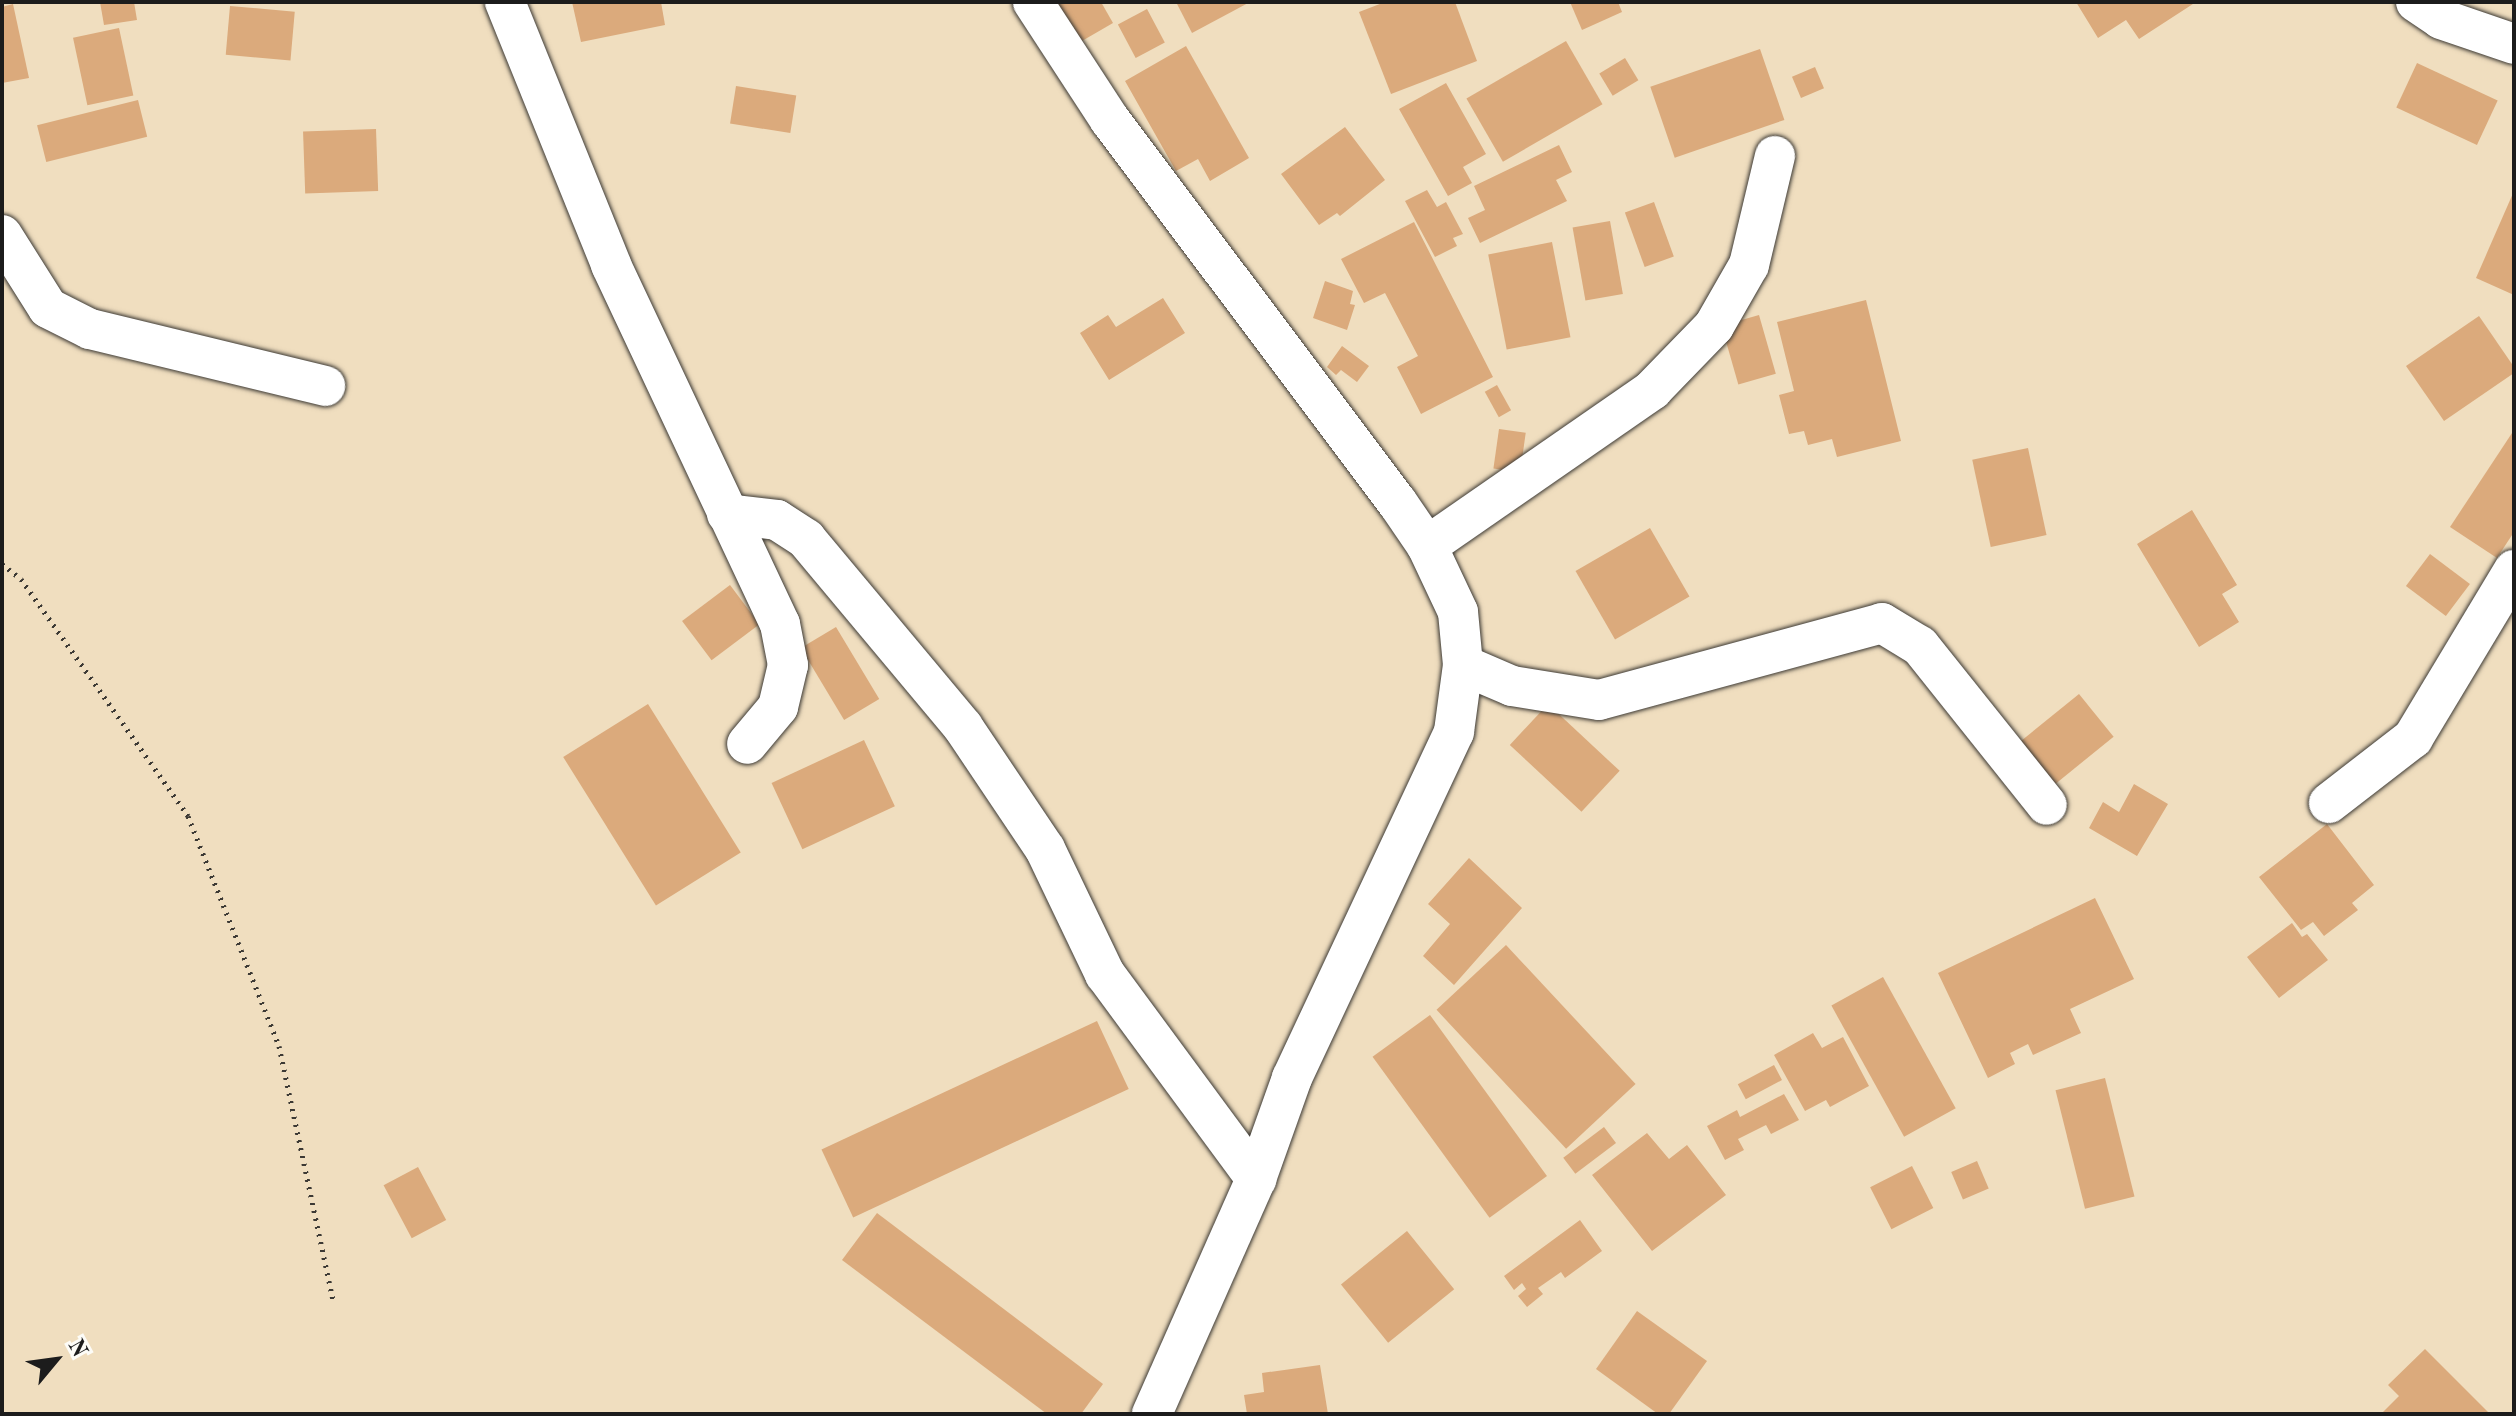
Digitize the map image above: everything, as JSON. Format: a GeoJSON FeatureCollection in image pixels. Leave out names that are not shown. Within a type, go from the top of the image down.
{"type":"FeatureCollection","features":[{"type":"Feature","properties":{"kind":"street"},"geometry":{"type":"LineString","coordinates":[[505,2],[611,265],[780,624],[788,665],[778,707],[747,744]]}},
{"type":"Feature","properties":{"kind":"street"},"geometry":{"type":"LineString","coordinates":[[1033,2],[1110,120],[1427,546],[1458,612],[1463,665],[1454,732],[1292,1078],[1256,1179],[1152,1414]]}},
{"type":"Feature","properties":{"kind":"street"},"geometry":{"type":"LineString","coordinates":[[2416,2],[2441,19],[2514,44]]}},
{"type":"Feature","properties":{"kind":"street"},"geometry":{"type":"LineString","coordinates":[[1427,546],[1652,390],[1714,326],[1749,265],[1775,156]]}},
{"type":"Feature","properties":{"kind":"street"},"geometry":{"type":"LineString","coordinates":[[2,235],[48,308],[90,329],[325,386]]}},
{"type":"Feature","properties":{"kind":"street"},"geometry":{"type":"LineString","coordinates":[[727,514],[777,520],[806,539],[963,727],[1045,849],[1105,974],[1256,1179]]}},
{"type":"Feature","properties":{"kind":"street"},"geometry":{"type":"LineString","coordinates":[[2329,803],[2413,738],[2514,570]]}},
{"type":"Feature","properties":{"kind":"street"},"geometry":{"type":"LineString","coordinates":[[1463,665],[1512,686],[1599,700],[1882,623],[1920,646],[2047,805]]}},
{"type":"Feature","properties":{"kind":"path"},"geometry":{"type":"LineString","coordinates":[[2,564],[21,579],[188,816],[279,1046],[333,1299]]}},
{"type":"Feature","properties":{"kind":"building"},"geometry":{"type":"Polygon","coordinates":[[[100,2],[134,2],[137,20],[104,25],[100,2]]]}},
{"type":"Feature","properties":{"kind":"building"},"geometry":{"type":"Polygon","coordinates":[[[572,2],[661,2],[665,25],[581,42],[572,2]]]}},
{"type":"Feature","properties":{"kind":"building"},"geometry":{"type":"Polygon","coordinates":[[[1049,2],[1101,2],[1113,23],[1075,45],[1049,2]]]}},
{"type":"Feature","properties":{"kind":"building"},"geometry":{"type":"Polygon","coordinates":[[[1176,2],[1250,2],[1192,33],[1176,2]]]}},
{"type":"Feature","properties":{"kind":"building"},"geometry":{"type":"Polygon","coordinates":[[[1385,2],[1455,2],[1477,61],[1391,94],[1359,12],[1385,2]]]}},
{"type":"Feature","properties":{"kind":"building"},"geometry":{"type":"Polygon","coordinates":[[[1570,2],[1618,2],[1622,12],[1582,30],[1570,2]]]}},
{"type":"Feature","properties":{"kind":"building"},"geometry":{"type":"Polygon","coordinates":[[[2076,2],[2196,2],[2139,39],[2126,20],[2098,38],[2076,2]]]}},
{"type":"Feature","properties":{"kind":"building"},"geometry":{"type":"Polygon","coordinates":[[[13,4],[29,78],[2,83],[2,7],[13,4]]]}},
{"type":"Feature","properties":{"kind":"building"},"geometry":{"type":"Polygon","coordinates":[[[230,6],[295,12],[290,60],[226,55],[230,6]]]}},
{"type":"Feature","properties":{"kind":"building"},"geometry":{"type":"Polygon","coordinates":[[[1147,9],[1165,43],[1136,58],[1118,24],[1147,9]]]}},
{"type":"Feature","properties":{"kind":"building"},"geometry":{"type":"Polygon","coordinates":[[[119,28],[133,95],[87,105],[73,38],[119,28]]]}},
{"type":"Feature","properties":{"kind":"building"},"geometry":{"type":"Polygon","coordinates":[[[1566,41],[1602,104],[1503,162],[1466,98],[1566,41]]]}},
{"type":"Feature","properties":{"kind":"building"},"geometry":{"type":"Polygon","coordinates":[[[1186,46],[1249,158],[1210,181],[1198,159],[1176,171],[1125,81],[1186,46]]]}},
{"type":"Feature","properties":{"kind":"building"},"geometry":{"type":"Polygon","coordinates":[[[1760,49],[1784,120],[1675,158],[1650,87],[1760,49]]]}},
{"type":"Feature","properties":{"kind":"building"},"geometry":{"type":"Polygon","coordinates":[[[1625,58],[1638,80],[1613,96],[1599,73],[1625,58]]]}},
{"type":"Feature","properties":{"kind":"building"},"geometry":{"type":"Polygon","coordinates":[[[2417,63],[2498,101],[2477,145],[2396,107],[2417,63]]]}},
{"type":"Feature","properties":{"kind":"building"},"geometry":{"type":"Polygon","coordinates":[[[1815,67],[1824,88],[1801,98],[1792,77],[1815,67]]]}},
{"type":"Feature","properties":{"kind":"building"},"geometry":{"type":"Polygon","coordinates":[[[1446,83],[1486,154],[1463,167],[1472,183],[1448,196],[1399,109],[1446,83]]]}},
{"type":"Feature","properties":{"kind":"building"},"geometry":{"type":"Polygon","coordinates":[[[736,86],[796,96],[790,133],[730,124],[736,86]]]}},
{"type":"Feature","properties":{"kind":"building"},"geometry":{"type":"Polygon","coordinates":[[[138,100],[147,137],[46,162],[37,125],[138,100]]]}},
{"type":"Feature","properties":{"kind":"building"},"geometry":{"type":"Polygon","coordinates":[[[1345,127],[1385,180],[1340,216],[1337,213],[1319,225],[1281,174],[1345,127]]]}},
{"type":"Feature","properties":{"kind":"building"},"geometry":{"type":"Polygon","coordinates":[[[376,129],[378,191],[305,194],[303,132],[376,129]]]}},
{"type":"Feature","properties":{"kind":"building"},"geometry":{"type":"Polygon","coordinates":[[[1559,145],[1572,172],[1556,180],[1567,201],[1480,243],[1468,218],[1485,210],[1474,186],[1559,145]]]}},
{"type":"Feature","properties":{"kind":"building"},"geometry":{"type":"Polygon","coordinates":[[[1427,190],[1437,207],[1446,202],[1463,234],[1453,238],[1457,246],[1435,257],[1405,201],[1427,190]]]}},
{"type":"Feature","properties":{"kind":"building"},"geometry":{"type":"Polygon","coordinates":[[[2514,191],[2514,295],[2476,278],[2514,191]]]}},
{"type":"Feature","properties":{"kind":"building"},"geometry":{"type":"Polygon","coordinates":[[[1654,202],[1674,257],[1645,267],[1625,213],[1654,202]]]}},
{"type":"Feature","properties":{"kind":"building"},"geometry":{"type":"Polygon","coordinates":[[[1610,221],[1623,294],[1585,300],[1573,228],[1610,221]]]}},
{"type":"Feature","properties":{"kind":"building"},"geometry":{"type":"Polygon","coordinates":[[[1414,222],[1493,377],[1421,414],[1397,367],[1418,356],[1385,293],[1364,303],[1341,259],[1414,222]]]}},
{"type":"Feature","properties":{"kind":"building"},"geometry":{"type":"Polygon","coordinates":[[[1552,242],[1571,337],[1507,350],[1488,254],[1552,242]]]}},
{"type":"Feature","properties":{"kind":"building"},"geometry":{"type":"Polygon","coordinates":[[[1325,281],[1353,291],[1350,304],[1355,305],[1347,330],[1313,318],[1325,281]]]}},
{"type":"Feature","properties":{"kind":"building"},"geometry":{"type":"Polygon","coordinates":[[[1163,298],[1185,333],[1109,380],[1080,333],[1108,315],[1116,327],[1163,298]]]}},
{"type":"Feature","properties":{"kind":"building"},"geometry":{"type":"Polygon","coordinates":[[[1866,300],[1901,441],[1837,457],[1832,439],[1808,445],[1804,431],[1789,434],[1779,395],[1794,391],[1777,322],[1866,300]]]}},
{"type":"Feature","properties":{"kind":"building"},"geometry":{"type":"Polygon","coordinates":[[[1759,315],[1776,374],[1738,384],[1722,326],[1759,315]]]}},
{"type":"Feature","properties":{"kind":"building"},"geometry":{"type":"Polygon","coordinates":[[[2479,316],[2514,367],[2514,373],[2444,421],[2406,366],[2479,316]]]}},
{"type":"Feature","properties":{"kind":"building"},"geometry":{"type":"Polygon","coordinates":[[[1342,346],[1369,366],[1357,382],[1341,370],[1336,375],[1327,367],[1342,346]]]}},
{"type":"Feature","properties":{"kind":"building"},"geometry":{"type":"Polygon","coordinates":[[[1497,385],[1511,410],[1499,417],[1485,392],[1497,385]]]}},
{"type":"Feature","properties":{"kind":"building"},"geometry":{"type":"Polygon","coordinates":[[[1499,429],[1526,433],[1520,472],[1493,469],[1499,429]]]}},
{"type":"Feature","properties":{"kind":"building"},"geometry":{"type":"Polygon","coordinates":[[[2514,430],[2514,532],[2497,558],[2450,527],[2514,430]]]}},
{"type":"Feature","properties":{"kind":"building"},"geometry":{"type":"Polygon","coordinates":[[[2028,448],[2047,535],[1991,547],[1972,460],[2028,448]]]}},
{"type":"Feature","properties":{"kind":"building"},"geometry":{"type":"Polygon","coordinates":[[[2192,510],[2237,585],[2222,594],[2239,622],[2199,647],[2137,544],[2192,510]]]}},
{"type":"Feature","properties":{"kind":"building"},"geometry":{"type":"Polygon","coordinates":[[[1650,528],[1690,596],[1615,639],[1576,571],[1650,528]]]}},
{"type":"Feature","properties":{"kind":"building"},"geometry":{"type":"Polygon","coordinates":[[[2430,554],[2470,584],[2446,616],[2406,586],[2430,554]]]}},
{"type":"Feature","properties":{"kind":"building"},"geometry":{"type":"Polygon","coordinates":[[[730,585],[759,624],[712,660],[682,621],[730,585]]]}},
{"type":"Feature","properties":{"kind":"building"},"geometry":{"type":"Polygon","coordinates":[[[836,627],[879,699],[844,720],[801,648],[836,627]]]}},
{"type":"Feature","properties":{"kind":"building"},"geometry":{"type":"Polygon","coordinates":[[[2079,694],[2114,737],[2055,784],[2021,741],[2079,694]]]}},
{"type":"Feature","properties":{"kind":"building"},"geometry":{"type":"Polygon","coordinates":[[[648,704],[741,852],[656,905],[563,757],[648,704]]]}},
{"type":"Feature","properties":{"kind":"building"},"geometry":{"type":"Polygon","coordinates":[[[1548,704],[1620,771],[1581,812],[1510,745],[1548,704]]]}},
{"type":"Feature","properties":{"kind":"building"},"geometry":{"type":"Polygon","coordinates":[[[864,740],[895,806],[802,849],[772,783],[864,740]]]}},
{"type":"Feature","properties":{"kind":"building"},"geometry":{"type":"Polygon","coordinates":[[[2134,784],[2168,804],[2137,856],[2089,828],[2103,802],[2119,812],[2134,784]]]}},
{"type":"Feature","properties":{"kind":"building"},"geometry":{"type":"Polygon","coordinates":[[[2327,824],[2374,885],[2352,903],[2358,910],[2324,936],[2313,922],[2301,930],[2259,877],[2327,824]]]}},
{"type":"Feature","properties":{"kind":"building"},"geometry":{"type":"Polygon","coordinates":[[[1469,858],[1522,908],[1454,985],[1423,956],[1450,924],[1428,904],[1469,858]]]}},
{"type":"Feature","properties":{"kind":"building"},"geometry":{"type":"Polygon","coordinates":[[[2095,898],[2134,979],[2070,1009],[2081,1033],[2033,1055],[2028,1044],[2010,1053],[2015,1064],[1988,1078],[1938,973],[2095,898]]]}},
{"type":"Feature","properties":{"kind":"building"},"geometry":{"type":"Polygon","coordinates":[[[2292,923],[2302,937],[2307,934],[2328,960],[2279,998],[2247,957],[2292,923]]]}},
{"type":"Feature","properties":{"kind":"building"},"geometry":{"type":"Polygon","coordinates":[[[1506,945],[1636,1084],[1566,1149],[1437,1010],[1506,945]]]}},
{"type":"Feature","properties":{"kind":"building"},"geometry":{"type":"Polygon","coordinates":[[[1883,977],[1956,1108],[1904,1137],[1831,1006],[1883,977]]]}},
{"type":"Feature","properties":{"kind":"building"},"geometry":{"type":"Polygon","coordinates":[[[1430,1015],[1547,1176],[1490,1218],[1373,1057],[1430,1015]]]}},
{"type":"Feature","properties":{"kind":"building"},"geometry":{"type":"Polygon","coordinates":[[[1097,1021],[1129,1089],[853,1217],[821,1149],[1097,1021]]]}},
{"type":"Feature","properties":{"kind":"building"},"geometry":{"type":"Polygon","coordinates":[[[1813,1033],[1822,1048],[1843,1037],[1869,1086],[1830,1107],[1826,1100],[1805,1111],[1774,1055],[1813,1033]]]}},
{"type":"Feature","properties":{"kind":"building"},"geometry":{"type":"Polygon","coordinates":[[[1774,1065],[1782,1080],[1746,1099],[1738,1084],[1774,1065]]]}},
{"type":"Feature","properties":{"kind":"building"},"geometry":{"type":"Polygon","coordinates":[[[2105,1078],[2135,1196],[2085,1209],[2056,1090],[2105,1078]]]}},
{"type":"Feature","properties":{"kind":"building"},"geometry":{"type":"Polygon","coordinates":[[[1784,1094],[1799,1120],[1771,1134],[1766,1125],[1738,1139],[1744,1150],[1725,1160],[1707,1126],[1737,1110],[1740,1117],[1784,1094]]]}},
{"type":"Feature","properties":{"kind":"building"},"geometry":{"type":"Polygon","coordinates":[[[1604,1127],[1616,1143],[1575,1174],[1563,1158],[1604,1127]]]}},
{"type":"Feature","properties":{"kind":"building"},"geometry":{"type":"Polygon","coordinates":[[[1647,1133],[1669,1159],[1687,1145],[1726,1195],[1652,1251],[1592,1175],[1647,1133]]]}},
{"type":"Feature","properties":{"kind":"building"},"geometry":{"type":"Polygon","coordinates":[[[1977,1161],[1989,1189],[1963,1200],[1951,1172],[1977,1161]]]}},
{"type":"Feature","properties":{"kind":"building"},"geometry":{"type":"Polygon","coordinates":[[[1912,1166],[1933,1208],[1891,1229],[1870,1187],[1912,1166]]]}},
{"type":"Feature","properties":{"kind":"building"},"geometry":{"type":"Polygon","coordinates":[[[418,1167],[446,1220],[412,1238],[384,1185],[418,1167]]]}},
{"type":"Feature","properties":{"kind":"building"},"geometry":{"type":"Polygon","coordinates":[[[877,1213],[1103,1384],[1081,1414],[1047,1414],[842,1260],[877,1213]]]}},
{"type":"Feature","properties":{"kind":"building"},"geometry":{"type":"Polygon","coordinates":[[[1580,1220],[1602,1251],[1565,1278],[1561,1272],[1538,1288],[1543,1294],[1527,1307],[1518,1296],[1526,1289],[1522,1283],[1514,1290],[1504,1276],[1580,1220]]]}},
{"type":"Feature","properties":{"kind":"building"},"geometry":{"type":"Polygon","coordinates":[[[1407,1231],[1454,1289],[1388,1343],[1341,1284],[1407,1231]]]}},
{"type":"Feature","properties":{"kind":"building"},"geometry":{"type":"Polygon","coordinates":[[[1637,1311],[1707,1361],[1669,1414],[1658,1414],[1596,1369],[1637,1311]]]}},
{"type":"Feature","properties":{"kind":"building"},"geometry":{"type":"Polygon","coordinates":[[[2425,1349],[2490,1414],[2381,1414],[2399,1396],[2388,1385],[2425,1349]]]}},
{"type":"Feature","properties":{"kind":"building"},"geometry":{"type":"Polygon","coordinates":[[[1320,1365],[1328,1414],[1247,1414],[1244,1395],[1264,1392],[1262,1373],[1320,1365]]]}}]}
